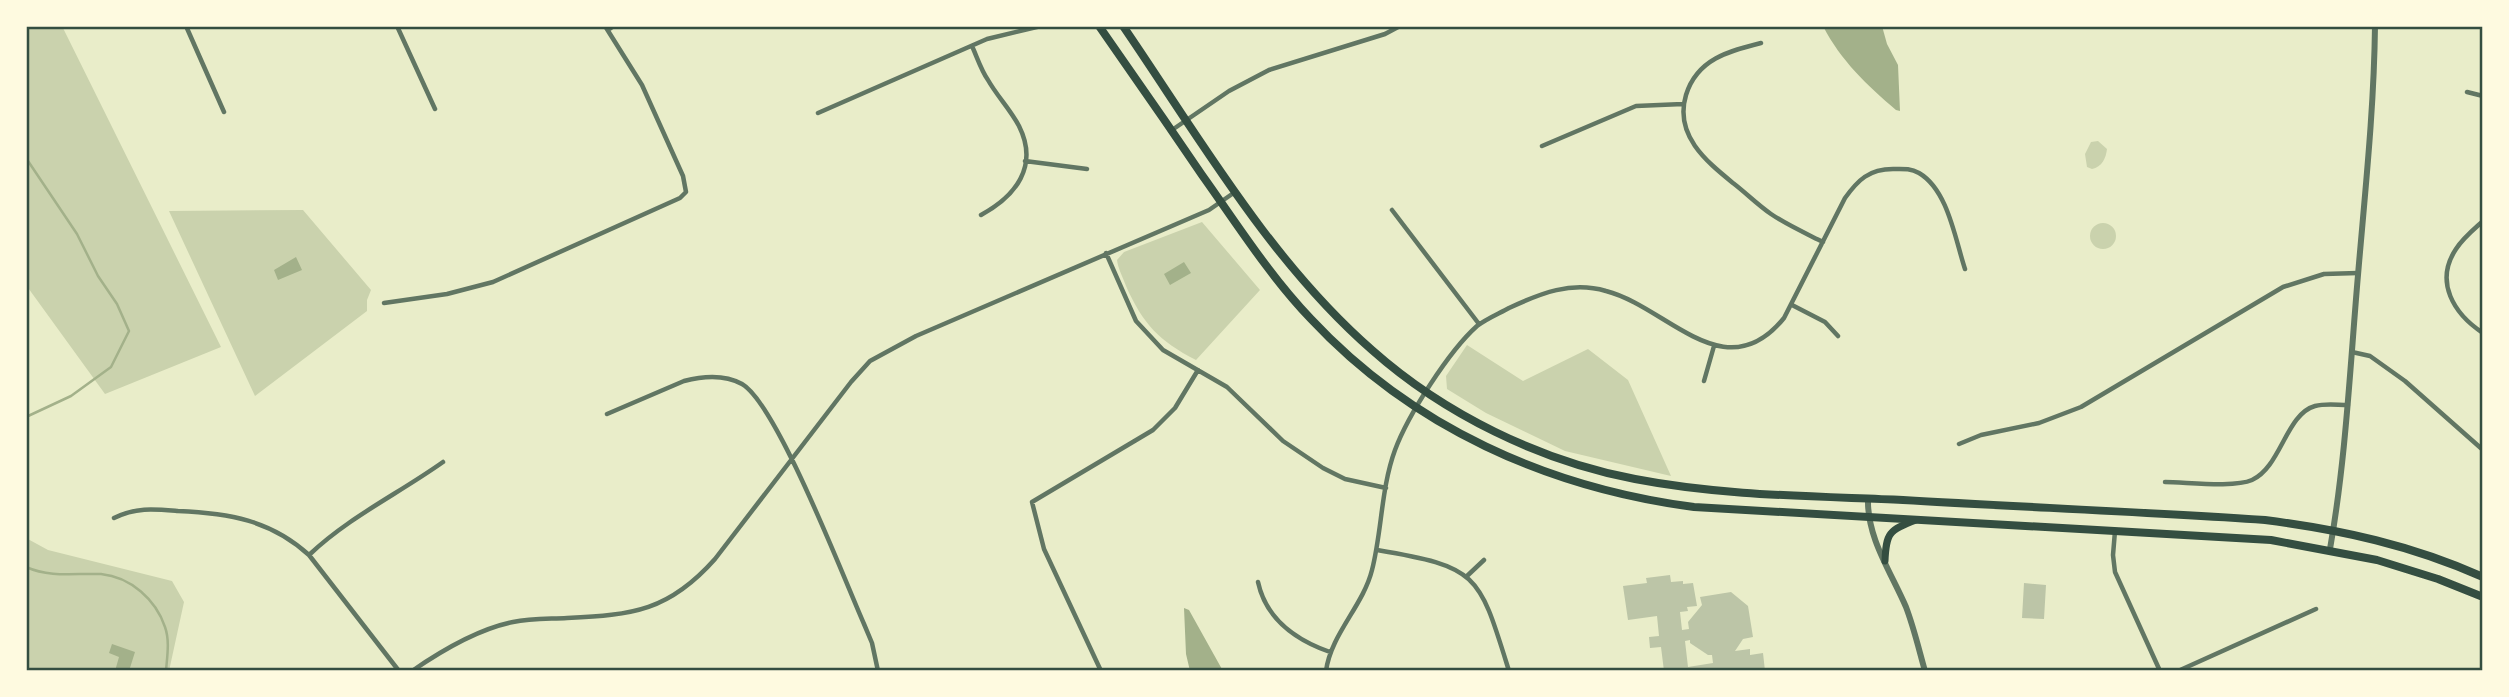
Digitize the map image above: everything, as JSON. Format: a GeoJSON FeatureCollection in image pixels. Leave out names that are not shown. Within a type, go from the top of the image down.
{"type":"FeatureCollection","features":[{"type":"Feature","properties":{"kind":"highway"},"geometry":{"type":"LineString","coordinates":[[1099,26],[1274,276],[1310,318],[1363,368],[1417,408],[1488,449],[1521,464],[1580,484],[1631,497],[1694,507],[2271,540],[2330,549],[2405,568],[2483,597]]}},
{"type":"Feature","properties":{"kind":"highway"},"geometry":{"type":"LineString","coordinates":[[1123,26],[1236,191],[1312,292],[1373,352],[1427,392],[1480,423],[1541,451],[1604,472],[1679,486],[1726,491],[2265,520],[2334,529],[2420,554],[2483,577]]}},
{"type":"Feature","properties":{"kind":"main road"},"geometry":{"type":"LineString","coordinates":[[1885,561],[1888,536],[1894,529],[1916,520]]}},
{"type":"Feature","properties":{"kind":"street"},"geometry":{"type":"LineString","coordinates":[[186,26],[225,112]]}},
{"type":"Feature","properties":{"kind":"street"},"geometry":{"type":"LineString","coordinates":[[397,26],[435,109]]}},
{"type":"Feature","properties":{"kind":"street"},"geometry":{"type":"LineString","coordinates":[[384,303],[494,282],[680,198],[686,192],[683,176],[642,85],[607,28],[614,26]]}},
{"type":"Feature","properties":{"kind":"street"},"geometry":{"type":"LineString","coordinates":[[818,113],[987,39],[1041,26]]}},
{"type":"Feature","properties":{"kind":"street"},"geometry":{"type":"LineString","coordinates":[[1172,130],[1229,91],[1269,70],[1385,34],[1400,26]]}},
{"type":"Feature","properties":{"kind":"street"},"geometry":{"type":"LineString","coordinates":[[2330,549],[2349,405],[2358,273],[2371,150],[2375,26]]}},
{"type":"Feature","properties":{"kind":"street"},"geometry":{"type":"LineString","coordinates":[[1761,43],[1719,55],[1700,69],[1688,88],[1684,104],[1685,126],[1699,154],[1769,213],[1823,242]]}},
{"type":"Feature","properties":{"kind":"street"},"geometry":{"type":"LineString","coordinates":[[972,45],[987,80],[1019,127],[1025,161],[1021,178],[1013,191],[1003,202],[981,215]]}},
{"type":"Feature","properties":{"kind":"street"},"geometry":{"type":"LineString","coordinates":[[2467,92],[2483,96]]}},
{"type":"Feature","properties":{"kind":"street"},"geometry":{"type":"LineString","coordinates":[[1542,146],[1636,106],[1684,104]]}},
{"type":"Feature","properties":{"kind":"street"},"geometry":{"type":"LineString","coordinates":[[1025,161],[1087,169]]}},
{"type":"Feature","properties":{"kind":"street"},"geometry":{"type":"LineString","coordinates":[[1326,671],[1331,652],[1366,588],[1377,550],[1386,488],[1395,450],[1417,408],[1452,354],[1479,324],[1551,290],[1592,288],[1622,296],[1714,346],[1726,348],[1755,343],[1776,329],[1792,305],[1845,198],[1858,181],[1877,170],[1908,169],[1925,178],[1938,195],[1965,269]]}},
{"type":"Feature","properties":{"kind":"street"},"geometry":{"type":"LineString","coordinates":[[412,671],[468,639],[510,622],[618,615],[642,610],[667,600],[687,588],[708,567],[850,382],[880,355],[916,336],[1209,210],[1236,191]]}},
{"type":"Feature","properties":{"kind":"street"},"geometry":{"type":"LineString","coordinates":[[1392,210],[1479,324]]}},
{"type":"Feature","properties":{"kind":"street"},"geometry":{"type":"LineString","coordinates":[[2483,221],[2454,251],[2447,269],[2447,283],[2449,297],[2455,308],[2464,320],[2483,333]]}},
{"type":"Feature","properties":{"kind":"street"},"geometry":{"type":"LineString","coordinates":[[1106,253],[1125,298],[1142,328],[1163,350],[1227,387],[1283,441],[1322,468],[1345,479],[1386,488]]}},
{"type":"Feature","properties":{"kind":"street"},"geometry":{"type":"LineString","coordinates":[[1959,444],[1981,435],[2039,423],[2081,407],[2283,287],[2324,274],[2358,273]]}},
{"type":"Feature","properties":{"kind":"street"},"geometry":{"type":"LineString","coordinates":[[1792,305],[1825,322],[1838,336]]}},
{"type":"Feature","properties":{"kind":"street"},"geometry":{"type":"LineString","coordinates":[[1704,381],[1714,346]]}},
{"type":"Feature","properties":{"kind":"street"},"geometry":{"type":"LineString","coordinates":[[2352,352],[2370,356],[2405,381],[2483,450]]}},
{"type":"Feature","properties":{"kind":"street"},"geometry":{"type":"LineString","coordinates":[[1101,671],[1044,549],[1032,502],[1153,430],[1175,408],[1198,370]]}},
{"type":"Feature","properties":{"kind":"street"},"geometry":{"type":"LineString","coordinates":[[607,414],[684,381],[710,376],[742,384],[757,398],[792,461],[872,643],[878,671]]}},
{"type":"Feature","properties":{"kind":"street"},"geometry":{"type":"LineString","coordinates":[[2165,482],[2237,483],[2251,480],[2266,469],[2305,412],[2319,405],[2349,405]]}},
{"type":"Feature","properties":{"kind":"street"},"geometry":{"type":"LineString","coordinates":[[309,555],[344,524],[412,484],[443,462]]}},
{"type":"Feature","properties":{"kind":"street"},"geometry":{"type":"LineString","coordinates":[[1868,499],[1868,516],[1908,612],[1925,671]]}},
{"type":"Feature","properties":{"kind":"street"},"geometry":{"type":"LineString","coordinates":[[114,518],[139,509],[227,514],[269,527],[295,542],[309,555],[399,671]]}},
{"type":"Feature","properties":{"kind":"street"},"geometry":{"type":"LineString","coordinates":[[2115,531],[2115,572],[2160,671]]}},
{"type":"Feature","properties":{"kind":"street"},"geometry":{"type":"LineString","coordinates":[[1377,550],[1432,560],[1467,576],[1479,589],[1491,613],[1509,671]]}},
{"type":"Feature","properties":{"kind":"street"},"geometry":{"type":"LineString","coordinates":[[1467,576],[1484,560]]}},
{"type":"Feature","properties":{"kind":"street"},"geometry":{"type":"LineString","coordinates":[[1258,582],[1261,596],[1267,606],[1288,631],[1331,652]]}},
{"type":"Feature","properties":{"kind":"street"},"geometry":{"type":"LineString","coordinates":[[2178,671],[2316,609]]}},
{"type":"Feature","properties":{"kind":"shaded area"},"geometry":{"type":"Polygon","coordinates":[[[26,26],[62,26],[221,347],[105,394],[26,285],[26,26]]]}},
{"type":"Feature","properties":{"kind":"shaded area"},"geometry":{"type":"Polygon","coordinates":[[[1823,26],[1882,26],[1887,44],[1898,65],[1900,111],[1885,101],[1855,72],[1823,26]]]}},
{"type":"Feature","properties":{"kind":"shaded area"},"geometry":{"type":"Polygon","coordinates":[[[2098,141],[2107,149],[2101,164],[2092,169],[2087,167],[2085,154],[2091,142],[2098,141]]]}},
{"type":"Feature","properties":{"kind":"shaded area"},"geometry":{"type":"Polygon","coordinates":[[[303,210],[371,290],[367,311],[255,396],[169,211],[303,210]]]}},
{"type":"Feature","properties":{"kind":"shaded area"},"geometry":{"type":"Polygon","coordinates":[[[1202,222],[1260,290],[1196,360],[1172,346],[1146,321],[1126,286],[1117,260],[1124,252],[1202,222]]]}},
{"type":"Feature","properties":{"kind":"shaded area"},"geometry":{"type":"Polygon","coordinates":[[[2103,223],[2112,227],[2116,236],[2112,245],[2103,249],[2094,245],[2090,236],[2094,227],[2103,223]]]}},
{"type":"Feature","properties":{"kind":"shaded area"},"geometry":{"type":"Polygon","coordinates":[[[296,257],[302,270],[278,280],[274,270],[296,257]]]}},
{"type":"Feature","properties":{"kind":"shaded area"},"geometry":{"type":"Polygon","coordinates":[[[1184,262],[1191,273],[1170,285],[1164,274],[1184,262]]]}},
{"type":"Feature","properties":{"kind":"shaded area"},"geometry":{"type":"Polygon","coordinates":[[[1467,345],[1523,381],[1588,349],[1628,380],[1671,476],[1565,451],[1486,413],[1447,389],[1446,376],[1467,345]]]}},
{"type":"Feature","properties":{"kind":"shaded area"},"geometry":{"type":"Polygon","coordinates":[[[26,538],[48,550],[172,581],[184,602],[169,671],[26,671],[26,538]]]}},
{"type":"Feature","properties":{"kind":"shaded area"},"geometry":{"type":"Polygon","coordinates":[[[1184,608],[1189,610],[1223,671],[1190,671],[1186,654],[1184,608]]]}},
{"type":"Feature","properties":{"kind":"shaded area"},"geometry":{"type":"Polygon","coordinates":[[[112,644],[135,652],[129,671],[115,671],[119,657],[109,653],[112,644]]]}},
{"type":"Feature","properties":{"kind":"building"},"geometry":{"type":"Polygon","coordinates":[[[1670,575],[1671,582],[1693,583],[1697,606],[1687,607],[1688,611],[1680,612],[1682,630],[1689,629],[1688,622],[1702,605],[1700,597],[1731,592],[1748,606],[1753,637],[1743,639],[1735,651],[1750,649],[1750,655],[1763,653],[1765,671],[1664,671],[1661,647],[1650,648],[1649,637],[1659,636],[1657,616],[1628,620],[1623,586],[1647,583],[1646,578],[1670,575]],[[1690,640],[1685,641],[1688,667],[1713,663],[1712,655],[1690,643],[1690,640]]]}},
{"type":"Feature","properties":{"kind":"building"},"geometry":{"type":"Polygon","coordinates":[[[2024,583],[2046,585],[2044,619],[2022,618],[2024,583]]]}},
{"type":"Feature","properties":{"kind":"waterway"},"geometry":{"type":"LineString","coordinates":[[26,158],[77,234],[98,276],[117,304],[129,331],[111,367],[71,396],[26,417]]}},
{"type":"Feature","properties":{"kind":"waterway"},"geometry":{"type":"LineString","coordinates":[[26,567],[54,574],[112,576],[141,591],[161,617],[167,632],[166,671]]}}]}
